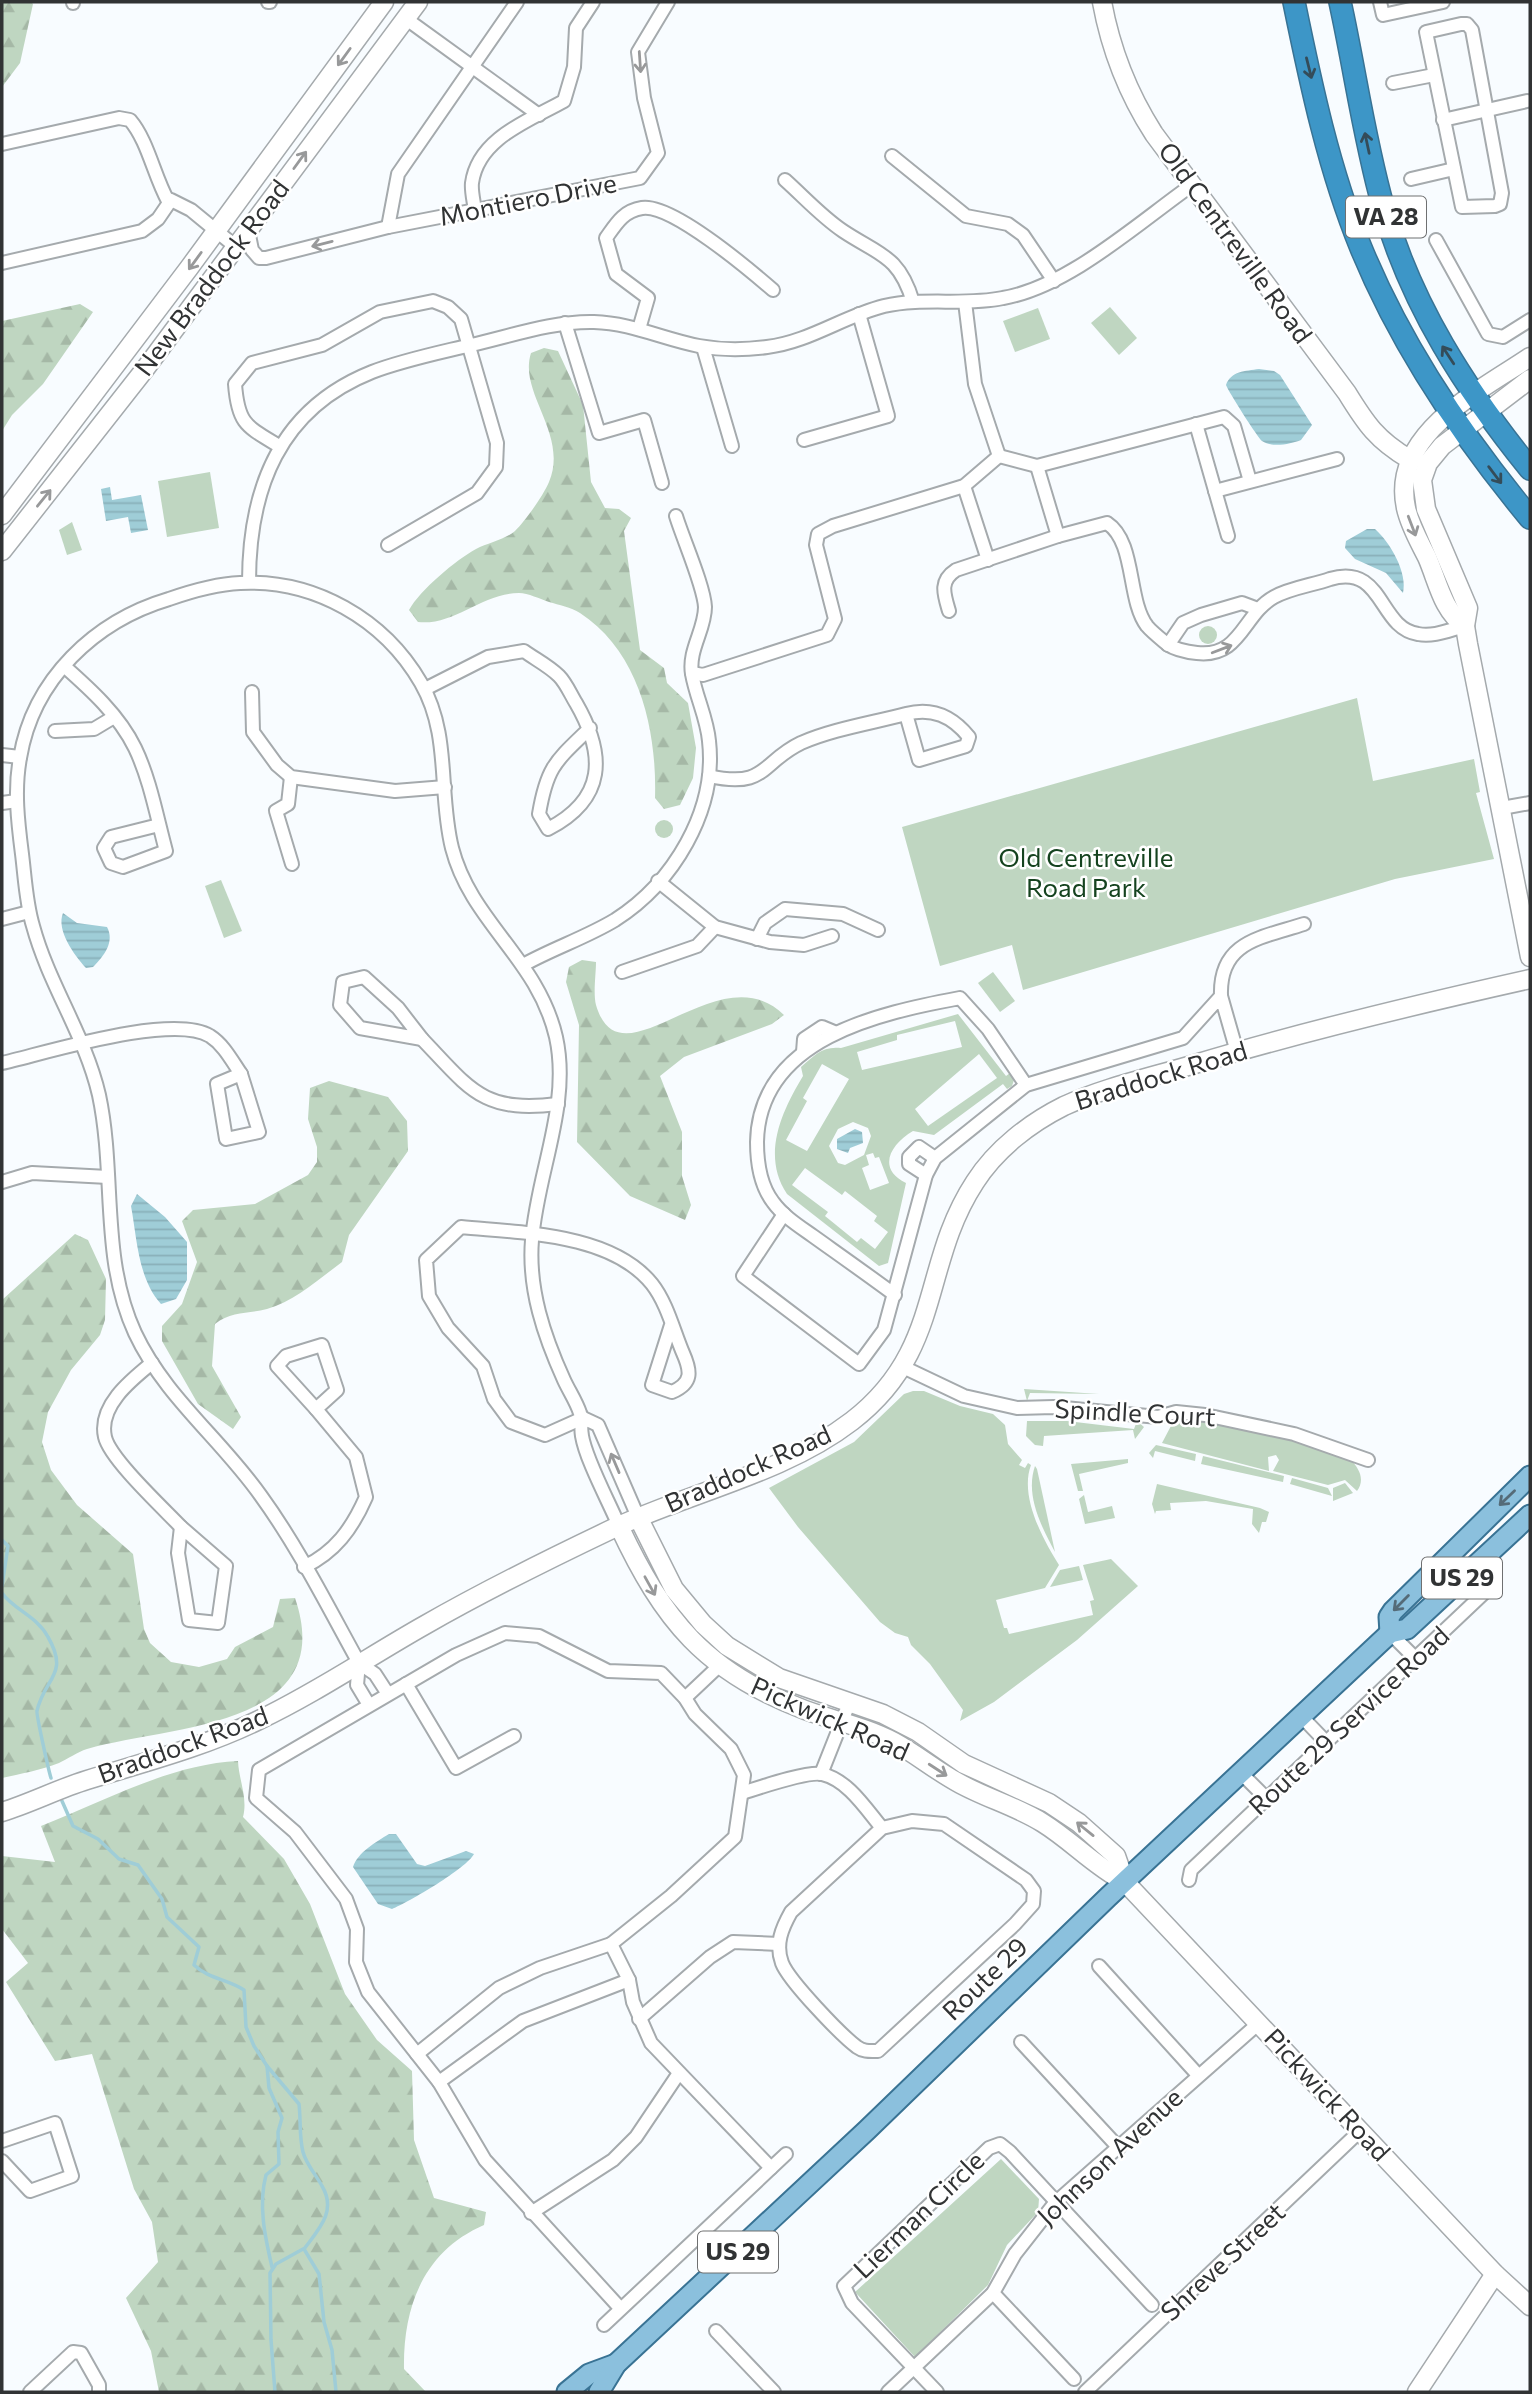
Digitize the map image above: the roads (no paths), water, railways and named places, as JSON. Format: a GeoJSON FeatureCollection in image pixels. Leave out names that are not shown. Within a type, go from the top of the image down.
{"type":"FeatureCollection","features":[{"type":"Feature","properties":{"kind":"highway","name":"VA 28"},"geometry":{"type":"LineString","coordinates":[[1294,2],[1335,173],[1361,248],[1405,336],[1456,423],[1530,518]]}},
{"type":"Feature","properties":{"kind":"highway","name":"VA 28"},"geometry":{"type":"LineString","coordinates":[[1340,2],[1367,145],[1396,246],[1432,331],[1480,403],[1530,469]]}},
{"type":"Feature","properties":{"kind":"main road","name":"Route 29"},"geometry":{"type":"LineString","coordinates":[[1390,1633],[1389,1617],[1393,1611],[1530,1476]]}},
{"type":"Feature","properties":{"kind":"main road","name":"Route 29"},"geometry":{"type":"LineString","coordinates":[[599,2392],[616,2364],[873,2125],[1301,1716],[1390,1633],[1407,1629],[1530,1515]]}},
{"type":"Feature","properties":{"kind":"main road","name":"Route 29"},"geometry":{"type":"LineString","coordinates":[[567,2392],[589,2374],[616,2364]]}},
{"type":"Feature","properties":{"kind":"street","name":"New Braddock Road"},"geometry":{"type":"LineString","coordinates":[[2,515],[217,231],[384,2]]}},
{"type":"Feature","properties":{"kind":"street","name":"New Braddock Road"},"geometry":{"type":"LineString","coordinates":[[2,551],[145,369],[418,2]]}},
{"type":"Feature","properties":{"kind":"street"},"geometry":{"type":"LineString","coordinates":[[388,227],[398,174],[517,2]]}},
{"type":"Feature","properties":{"kind":"street"},"geometry":{"type":"LineString","coordinates":[[475,211],[472,183],[483,155],[508,131],[564,101],[575,67],[576,28],[593,2]]}},
{"type":"Feature","properties":{"kind":"street","name":"Montiero Drive"},"geometry":{"type":"LineString","coordinates":[[248,230],[253,252],[259,258],[266,258],[388,227],[640,178],[658,153],[644,98],[638,52],[668,2]]}},
{"type":"Feature","properties":{"kind":"street","name":"Old Centreville Road"},"geometry":{"type":"LineString","coordinates":[[1102,2],[1119,69],[1129,94],[1192,185],[1347,393],[1370,430],[1382,444],[1409,460]]}},
{"type":"Feature","properties":{"kind":"street"},"geometry":{"type":"LineString","coordinates":[[1380,2],[1383,15],[1443,2]]}},
{"type":"Feature","properties":{"kind":"street"},"geometry":{"type":"LineString","coordinates":[[405,18],[538,115]]}},
{"type":"Feature","properties":{"kind":"street"},"geometry":{"type":"LineString","coordinates":[[1467,24],[1472,30],[1486,110],[1502,192],[1500,204],[1462,207],[1426,32],[1467,24]]}},
{"type":"Feature","properties":{"kind":"street"},"geometry":{"type":"LineString","coordinates":[[1393,83],[1434,75]]}},
{"type":"Feature","properties":{"kind":"street"},"geometry":{"type":"LineString","coordinates":[[1443,120],[1529,102]]}},
{"type":"Feature","properties":{"kind":"street"},"geometry":{"type":"LineString","coordinates":[[2,144],[118,118],[130,120],[137,128],[156,180],[168,201],[191,210],[236,247]]}},
{"type":"Feature","properties":{"kind":"street"},"geometry":{"type":"LineString","coordinates":[[892,156],[966,216],[1008,224],[1023,235],[1054,281]]}},
{"type":"Feature","properties":{"kind":"street"},"geometry":{"type":"LineString","coordinates":[[1411,179],[1454,169]]}},
{"type":"Feature","properties":{"kind":"street"},"geometry":{"type":"LineString","coordinates":[[785,180],[842,230],[871,246],[902,271],[913,302]]}},
{"type":"Feature","properties":{"kind":"street"},"geometry":{"type":"LineString","coordinates":[[249,582],[253,514],[262,483],[279,446],[305,417],[346,385],[393,365],[565,323],[595,322],[639,329],[703,347],[747,349],[804,338],[859,314],[913,302],[965,302],[1007,298],[1054,281],[1192,185]]}},
{"type":"Feature","properties":{"kind":"street"},"geometry":{"type":"LineString","coordinates":[[2,263],[142,231],[158,219],[168,201]]}},
{"type":"Feature","properties":{"kind":"street"},"geometry":{"type":"LineString","coordinates":[[639,329],[648,298],[616,274],[606,238],[622,215],[643,207],[664,212],[721,245],[773,290]]}},
{"type":"Feature","properties":{"kind":"street"},"geometry":{"type":"LineString","coordinates":[[1436,240],[1488,334],[1503,337],[1530,320]]}},
{"type":"Feature","properties":{"kind":"street"},"geometry":{"type":"LineString","coordinates":[[279,446],[252,430],[237,412],[235,384],[251,363],[322,345],[380,312],[433,301],[448,307],[461,319],[470,346],[497,443],[496,467],[482,489],[458,506],[388,545]]}},
{"type":"Feature","properties":{"kind":"street"},"geometry":{"type":"LineString","coordinates":[[965,302],[975,384],[999,456]]}},
{"type":"Feature","properties":{"kind":"street"},"geometry":{"type":"LineString","coordinates":[[804,440],[888,416],[859,314]]}},
{"type":"Feature","properties":{"kind":"street"},"geometry":{"type":"LineString","coordinates":[[565,323],[599,433],[644,420],[662,483]]}},
{"type":"Feature","properties":{"kind":"street"},"geometry":{"type":"LineString","coordinates":[[703,347],[732,446]]}},
{"type":"Feature","properties":{"kind":"street"},"geometry":{"type":"LineString","coordinates":[[1530,357],[1456,423],[1425,469],[1422,489],[1426,509],[1468,608],[1465,626],[1530,957]]}},
{"type":"Feature","properties":{"kind":"street"},"geometry":{"type":"LineString","coordinates":[[1480,403],[1530,379]]}},
{"type":"Feature","properties":{"kind":"street"},"geometry":{"type":"LineString","coordinates":[[999,456],[1037,466],[1224,417],[1231,420],[1250,481]]}},
{"type":"Feature","properties":{"kind":"street"},"geometry":{"type":"LineString","coordinates":[[1456,423],[1421,439],[1409,460],[1404,495],[1410,525],[1434,573],[1450,616],[1465,626]]}},
{"type":"Feature","properties":{"kind":"street"},"geometry":{"type":"LineString","coordinates":[[1196,424],[1228,536]]}},
{"type":"Feature","properties":{"kind":"street"},"geometry":{"type":"LineString","coordinates":[[692,673],[703,675],[827,635],[835,619],[816,544],[818,534],[833,526],[964,486],[999,456]]}},
{"type":"Feature","properties":{"kind":"street"},"geometry":{"type":"LineString","coordinates":[[1216,491],[1337,459]]}},
{"type":"Feature","properties":{"kind":"street"},"geometry":{"type":"LineString","coordinates":[[1037,466],[1058,536]]}},
{"type":"Feature","properties":{"kind":"street"},"geometry":{"type":"LineString","coordinates":[[964,486],[988,560]]}},
{"type":"Feature","properties":{"kind":"street"},"geometry":{"type":"LineString","coordinates":[[525,964],[614,920],[644,898],[676,860],[695,826],[709,776],[709,740],[692,673],[691,658],[705,605],[676,516]]}},
{"type":"Feature","properties":{"kind":"street"},"geometry":{"type":"LineString","coordinates":[[949,611],[943,592],[948,575],[1058,536],[1107,523],[1119,535],[1144,621],[1168,645],[1186,652],[1220,651],[1234,644],[1258,609],[1276,596],[1336,578],[1354,577],[1369,584],[1402,628],[1416,634],[1433,635],[1465,626]]}},
{"type":"Feature","properties":{"kind":"street"},"geometry":{"type":"LineString","coordinates":[[388,1694],[375,1674],[359,1663],[263,1498],[171,1391],[152,1363],[130,1321],[116,1275],[109,1223],[103,1118],[84,1045],[52,978],[29,912],[17,801],[20,757],[43,693],[90,638],[131,612],[206,587],[249,582],[292,587],[314,593],[357,614],[393,644],[425,689],[440,734],[452,846],[465,883],[476,902],[525,964],[545,1000],[556,1039],[560,1068],[558,1104],[532,1234],[535,1299],[543,1329],[583,1418],[582,1438],[619,1525]]}},
{"type":"Feature","properties":{"kind":"street"},"geometry":{"type":"LineString","coordinates":[[1168,645],[1183,623],[1201,615],[1242,603],[1258,609]]}},
{"type":"Feature","properties":{"kind":"street"},"geometry":{"type":"LineString","coordinates":[[425,689],[488,657],[524,651],[561,677],[590,728],[599,762],[590,788],[570,818],[548,829],[539,814],[544,784],[551,766],[590,728]]}},
{"type":"Feature","properties":{"kind":"street"},"geometry":{"type":"LineString","coordinates":[[64,666],[93,692],[135,747],[159,825],[166,851],[123,866],[111,863],[104,848],[111,838],[159,825]]}},
{"type":"Feature","properties":{"kind":"street"},"geometry":{"type":"LineString","coordinates":[[252,692],[253,732],[277,765],[291,777],[396,791],[445,787]]}},
{"type":"Feature","properties":{"kind":"street"},"geometry":{"type":"LineString","coordinates":[[709,776],[727,780],[744,779],[769,769],[799,744],[921,710],[947,717],[970,737],[966,746],[919,760],[906,715]]}},
{"type":"Feature","properties":{"kind":"street"},"geometry":{"type":"LineString","coordinates":[[55,731],[94,729],[114,717]]}},
{"type":"Feature","properties":{"kind":"street"},"geometry":{"type":"LineString","coordinates":[[2,755],[20,757]]}},
{"type":"Feature","properties":{"kind":"street"},"geometry":{"type":"LineString","coordinates":[[291,777],[288,804],[276,811],[292,864]]}},
{"type":"Feature","properties":{"kind":"street"},"geometry":{"type":"LineString","coordinates":[[2,803],[17,801]]}},
{"type":"Feature","properties":{"kind":"street"},"geometry":{"type":"LineString","coordinates":[[1502,808],[1530,803]]}},
{"type":"Feature","properties":{"kind":"street"},"geometry":{"type":"LineString","coordinates":[[658,881],[715,927],[757,939],[804,944],[832,936]]}},
{"type":"Feature","properties":{"kind":"street"},"geometry":{"type":"LineString","coordinates":[[757,939],[765,923],[785,909],[843,914],[878,930]]}},
{"type":"Feature","properties":{"kind":"street"},"geometry":{"type":"LineString","coordinates":[[2,919],[29,912]]}},
{"type":"Feature","properties":{"kind":"street"},"geometry":{"type":"LineString","coordinates":[[1237,1052],[1221,996],[1220,977],[1229,957],[1247,943],[1304,924]]}},
{"type":"Feature","properties":{"kind":"street"},"geometry":{"type":"LineString","coordinates":[[622,972],[697,946],[715,927]]}},
{"type":"Feature","properties":{"kind":"street"},"geometry":{"type":"LineString","coordinates":[[422,1039],[360,1028],[340,1005],[343,982],[363,977],[398,1008],[464,1085],[488,1100],[522,1108],[558,1104]]}},
{"type":"Feature","properties":{"kind":"street","name":"Braddock Road"},"geometry":{"type":"LineString","coordinates":[[2,1812],[88,1779],[124,1770],[227,1735],[278,1711],[475,1597],[619,1525],[782,1460],[822,1441],[872,1404],[903,1367],[925,1318],[959,1210],[975,1182],[1000,1151],[1043,1118],[1068,1104],[1237,1052],[1369,1016],[1530,979]]}},
{"type":"Feature","properties":{"kind":"street"},"geometry":{"type":"LineString","coordinates":[[784,1214],[743,1276],[859,1364],[884,1330],[926,1175],[935,1158],[1026,1085],[1183,1038],[1221,996]]}},
{"type":"Feature","properties":{"kind":"street"},"geometry":{"type":"LineString","coordinates":[[895,1295],[784,1214],[764,1189],[757,1159],[758,1132],[765,1104],[782,1076],[803,1052],[834,1032],[921,1005],[960,998],[988,1029],[1026,1085]]}},
{"type":"Feature","properties":{"kind":"street"},"geometry":{"type":"LineString","coordinates":[[2,1063],[84,1045],[108,1035],[188,1030],[209,1035],[226,1052],[241,1074],[259,1132],[226,1139],[217,1084],[241,1074]]}},
{"type":"Feature","properties":{"kind":"street"},"geometry":{"type":"LineString","coordinates":[[926,1175],[909,1164],[909,1157],[919,1147],[935,1158]]}},
{"type":"Feature","properties":{"kind":"street"},"geometry":{"type":"LineString","coordinates":[[2,1182],[32,1173],[108,1177]]}},
{"type":"Feature","properties":{"kind":"street"},"geometry":{"type":"LineString","coordinates":[[638,1517],[598,1425],[583,1418],[545,1435],[511,1422],[494,1399],[482,1366],[448,1328],[429,1296],[426,1260],[461,1227],[554,1236],[609,1252],[638,1268],[655,1287],[691,1371],[688,1381],[673,1392],[652,1385],[671,1325]]}},
{"type":"Feature","properties":{"kind":"street"},"geometry":{"type":"LineString","coordinates":[[304,1567],[326,1556],[343,1537],[366,1497],[356,1457],[276,1366],[286,1356],[322,1345],[337,1391],[316,1409]]}},
{"type":"Feature","properties":{"kind":"street"},"geometry":{"type":"LineString","coordinates":[[152,1363],[114,1400],[105,1420],[105,1438],[121,1464],[181,1527],[226,1566],[218,1623],[189,1619],[178,1553],[181,1527]]}},
{"type":"Feature","properties":{"kind":"street","name":"Spindle Court"},"geometry":{"type":"LineString","coordinates":[[903,1367],[964,1396],[1017,1408],[1054,1407],[1158,1417],[1176,1412],[1205,1415],[1294,1434],[1368,1460]]}},
{"type":"Feature","properties":{"kind":"street","name":"Pickwick Road"},"geometry":{"type":"LineString","coordinates":[[638,1517],[674,1589],[715,1637],[748,1661],[779,1678],[850,1701],[900,1723],[964,1764],[1049,1803],[1079,1823],[1116,1856],[1125,1882]]}},
{"type":"Feature","properties":{"kind":"street","name":"Pickwick Road"},"geometry":{"type":"LineString","coordinates":[[619,1525],[659,1603],[706,1655],[720,1665],[767,1695],[841,1720],[894,1742],[955,1781],[1041,1822],[1070,1841],[1101,1870],[1125,1882],[1495,2274],[1530,2306]]}},
{"type":"Feature","properties":{"kind":"street","name":"Route 29 Service Road"},"geometry":{"type":"LineString","coordinates":[[1189,1880],[1191,1870],[1416,1660],[1490,1585],[1493,1568],[1484,1558]]}},
{"type":"Feature","properties":{"kind":"street"},"geometry":{"type":"LineString","coordinates":[[417,2054],[499,1988],[540,1968],[611,1944],[671,1896],[735,1837],[744,1775],[731,1749],[695,1714],[685,1698],[661,1673],[608,1671],[539,1636],[505,1633],[456,1655],[259,1770],[256,1798],[295,1832],[346,1899],[356,1929],[356,1962],[368,1992],[439,2082],[485,2160],[620,2308]]}},
{"type":"Feature","properties":{"kind":"street"},"geometry":{"type":"LineString","coordinates":[[1390,1633],[1416,1660]]}},
{"type":"Feature","properties":{"kind":"street"},"geometry":{"type":"LineString","coordinates":[[359,1663],[357,1685],[369,1705]]}},
{"type":"Feature","properties":{"kind":"street"},"geometry":{"type":"LineString","coordinates":[[685,1698],[720,1665]]}},
{"type":"Feature","properties":{"kind":"street"},"geometry":{"type":"LineString","coordinates":[[406,1684],[456,1768],[513,1736]]}},
{"type":"Feature","properties":{"kind":"street"},"geometry":{"type":"LineString","coordinates":[[821,1774],[850,1701]]}},
{"type":"Feature","properties":{"kind":"street"},"geometry":{"type":"LineString","coordinates":[[1301,1716],[1327,1743]]}},
{"type":"Feature","properties":{"kind":"street"},"geometry":{"type":"LineString","coordinates":[[1241,1773],[1266,1799]]}},
{"type":"Feature","properties":{"kind":"street"},"geometry":{"type":"LineString","coordinates":[[742,1793],[782,1781],[821,1774],[853,1792],[882,1828]]}},
{"type":"Feature","properties":{"kind":"street"},"geometry":{"type":"LineString","coordinates":[[912,1821],[944,1824],[1026,1880],[1034,1891],[1033,1905],[878,2052],[858,2048],[789,1977],[782,1962],[779,1944],[782,1928],[791,1912],[882,1828],[912,1821]]}},
{"type":"Feature","properties":{"kind":"street"},"geometry":{"type":"LineString","coordinates":[[639,2019],[710,1957],[733,1942],[779,1944]]}},
{"type":"Feature","properties":{"kind":"street"},"geometry":{"type":"LineString","coordinates":[[611,1944],[629,1980],[639,2019],[651,2043],[771,2168]]}},
{"type":"Feature","properties":{"kind":"street"},"geometry":{"type":"LineString","coordinates":[[1100,1966],[1198,2075]]}},
{"type":"Feature","properties":{"kind":"street"},"geometry":{"type":"LineString","coordinates":[[439,2082],[523,2021],[629,1980]]}},
{"type":"Feature","properties":{"kind":"street","name":"Johnson Avenue"},"geometry":{"type":"LineString","coordinates":[[888,2392],[993,2293],[1015,2254],[1055,2203],[1259,2023]]}},
{"type":"Feature","properties":{"kind":"street"},"geometry":{"type":"LineString","coordinates":[[1021,2042],[1119,2148]]}},
{"type":"Feature","properties":{"kind":"street"},"geometry":{"type":"LineString","coordinates":[[531,2213],[613,2160],[636,2137],[679,2073]]}},
{"type":"Feature","properties":{"kind":"street"},"geometry":{"type":"LineString","coordinates":[[2,2140],[55,2123],[72,2176],[30,2191],[2,2161]]}},
{"type":"Feature","properties":{"kind":"street","name":"Shreve Street"},"geometry":{"type":"LineString","coordinates":[[1092,2390],[1361,2130]]}},
{"type":"Feature","properties":{"kind":"street","name":"Lierman Circle"},"geometry":{"type":"LineString","coordinates":[[937,2392],[852,2303],[844,2286],[989,2148],[1000,2144],[1010,2152],[1152,2305]]}},
{"type":"Feature","properties":{"kind":"street"},"geometry":{"type":"LineString","coordinates":[[604,2325],[786,2154]]}},
{"type":"Feature","properties":{"kind":"street"},"geometry":{"type":"LineString","coordinates":[[1417,2392],[1495,2274]]}},
{"type":"Feature","properties":{"kind":"street"},"geometry":{"type":"LineString","coordinates":[[993,2293],[1074,2379]]}},
{"type":"Feature","properties":{"kind":"street"},"geometry":{"type":"LineString","coordinates":[[716,2331],[774,2392]]}},
{"type":"Feature","properties":{"kind":"street"},"geometry":{"type":"LineString","coordinates":[[30,2392],[73,2352],[80,2353],[99,2385],[99,2392]]}},
{"type":"Feature","properties":{"kind":"water"},"geometry":{"type":"Polygon","coordinates":[[[1259,369],[1274,371],[1280,375],[1312,425],[1301,440],[1276,445],[1262,441],[1232,396],[1226,385],[1231,377],[1239,372],[1259,369]]]}},
{"type":"Feature","properties":{"kind":"water"},"geometry":{"type":"Polygon","coordinates":[[[110,487],[112,500],[141,495],[148,530],[131,533],[128,517],[106,521],[101,489],[110,487]]]}},
{"type":"Feature","properties":{"kind":"water"},"geometry":{"type":"Polygon","coordinates":[[[1367,529],[1375,529],[1392,550],[1403,576],[1403,593],[1386,573],[1355,559],[1345,548],[1346,541],[1367,529]]]}},
{"type":"Feature","properties":{"kind":"water"},"geometry":{"type":"Polygon","coordinates":[[[63,913],[77,923],[107,927],[109,943],[93,967],[86,968],[67,942],[61,920],[63,913]]]}},
{"type":"Feature","properties":{"kind":"water"},"geometry":{"type":"Polygon","coordinates":[[[855,1129],[862,1132],[863,1143],[850,1148],[848,1153],[837,1149],[837,1139],[855,1129]]]}},
{"type":"Feature","properties":{"kind":"water"},"geometry":{"type":"Polygon","coordinates":[[[137,1194],[165,1217],[187,1242],[187,1280],[176,1299],[161,1304],[147,1283],[140,1258],[131,1206],[137,1194]]]}},
{"type":"Feature","properties":{"kind":"water"},"geometry":{"type":"Polygon","coordinates":[[[389,1834],[396,1834],[417,1864],[425,1866],[466,1851],[474,1854],[449,1876],[392,1909],[378,1904],[353,1867],[363,1852],[389,1834]]]}},
{"type":"Feature","properties":{"kind":"waterway"},"geometry":{"type":"LineString","coordinates":[[2,1540],[8,1546],[2,1586]]}},
{"type":"Feature","properties":{"kind":"waterway"},"geometry":{"type":"LineString","coordinates":[[2,1593],[43,1630],[57,1660],[53,1676],[37,1711],[51,1778]]}},
{"type":"Feature","properties":{"kind":"waterway"},"geometry":{"type":"LineString","coordinates":[[62,1801],[73,1826],[98,1839],[119,1859],[138,1865],[162,1899],[167,1917],[199,1947],[194,1965],[244,1990],[246,2027],[254,2046],[299,2104],[303,2152],[322,2186],[328,2204],[324,2219],[304,2249],[319,2274],[336,2392]]}},
{"type":"Feature","properties":{"kind":"waterway"},"geometry":{"type":"LineString","coordinates":[[267,2066],[269,2088],[282,2118],[278,2132],[279,2164],[266,2175],[263,2198],[265,2233],[272,2267]]}},
{"type":"Feature","properties":{"kind":"waterway"},"geometry":{"type":"LineString","coordinates":[[275,2392],[270,2273],[276,2264],[303,2249]]}},
{"type":"Feature","properties":{"kind":"park label","name":"Old Centreville Road Park"},"geometry":{"type":"Point","coordinates":[1086,872]}}]}
